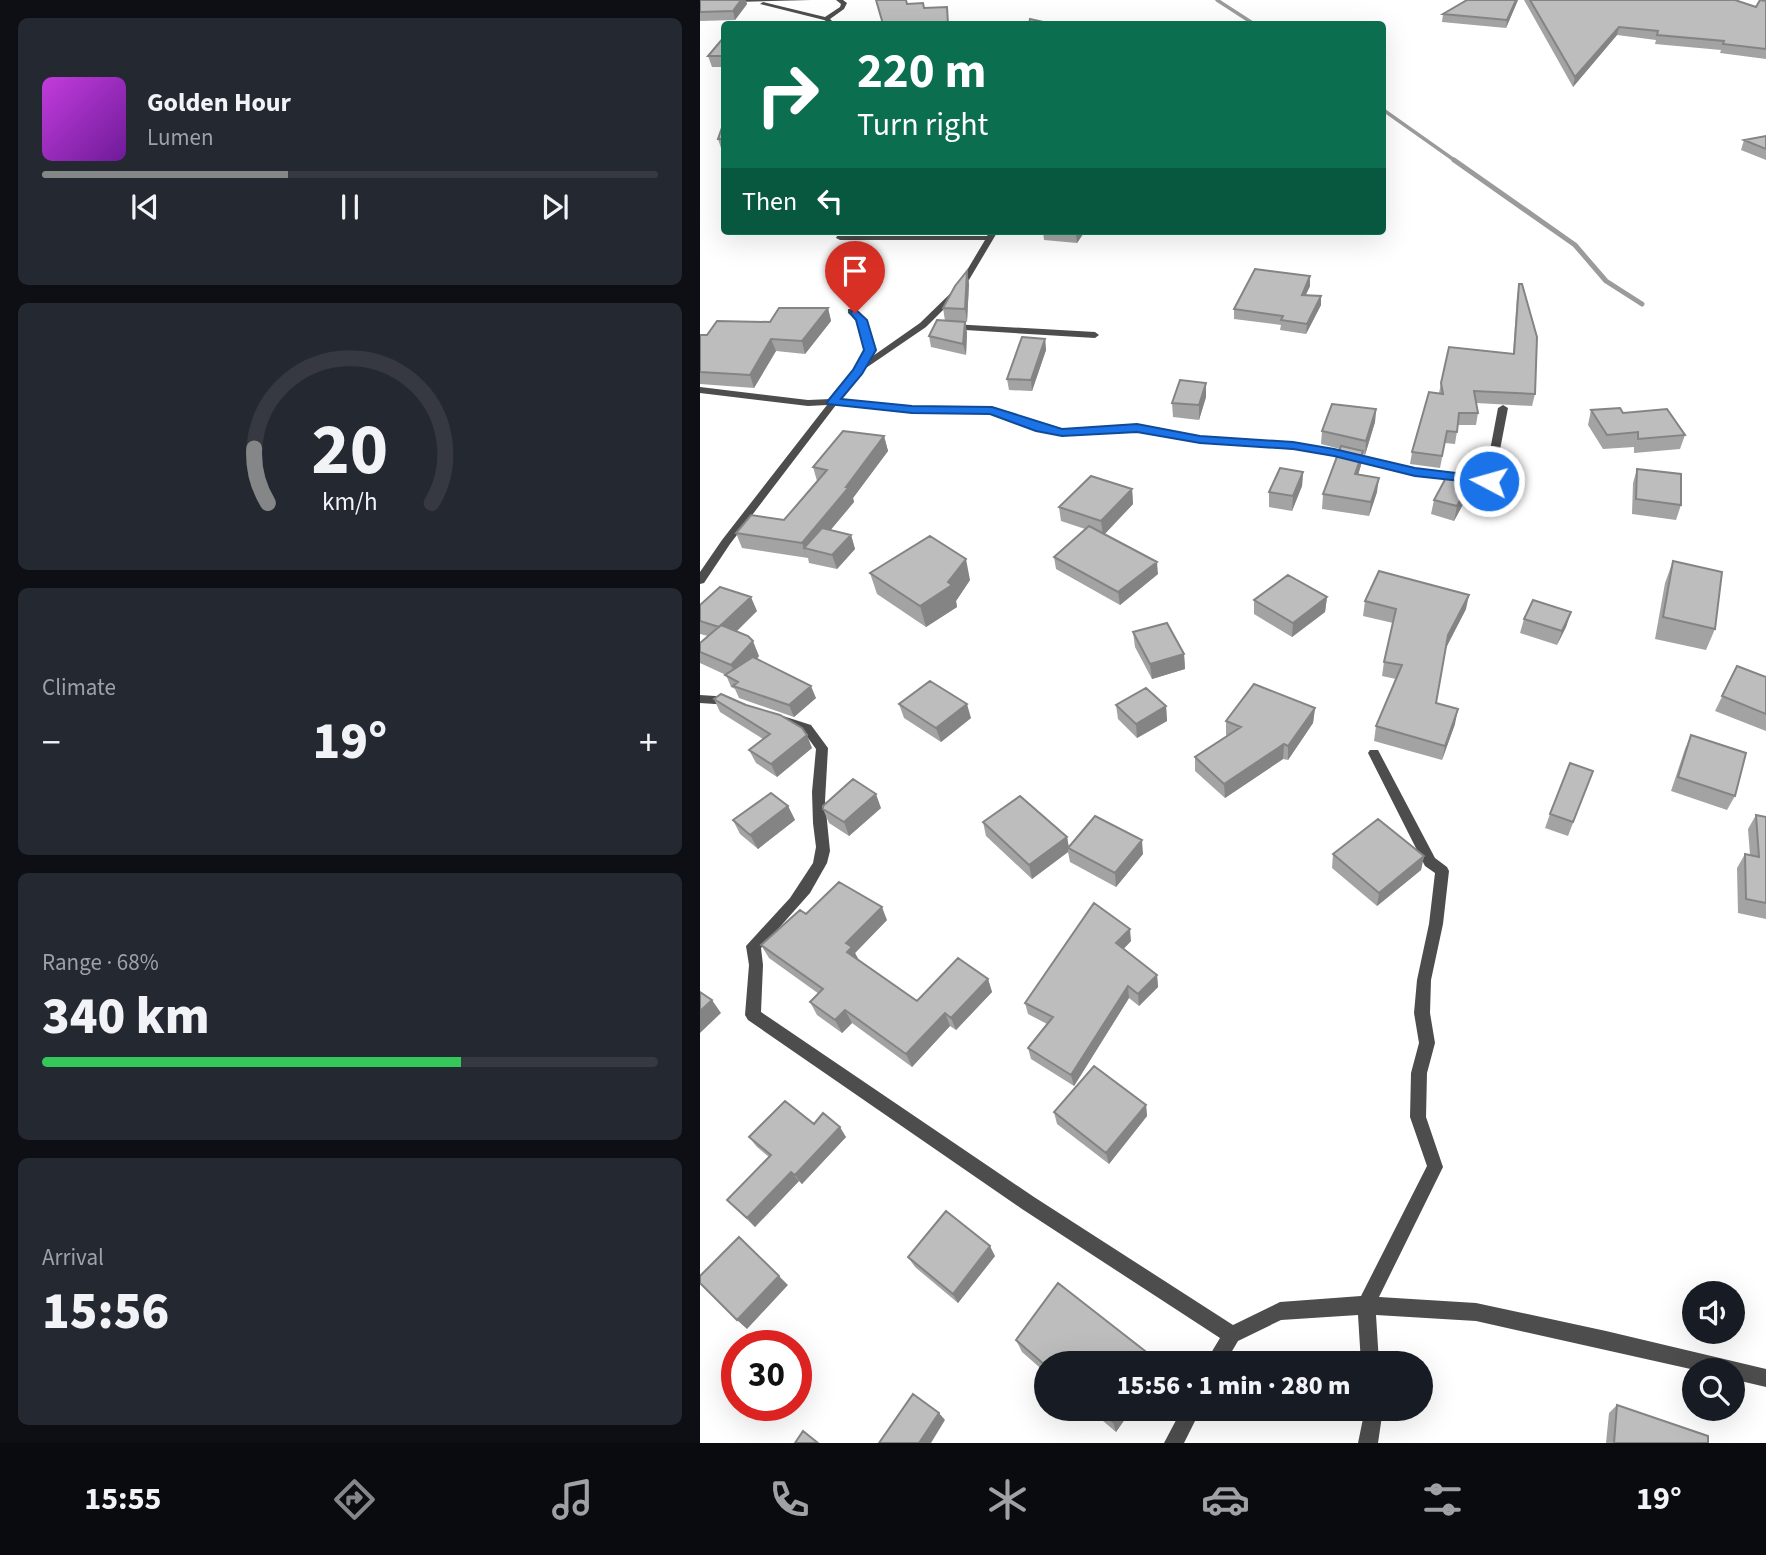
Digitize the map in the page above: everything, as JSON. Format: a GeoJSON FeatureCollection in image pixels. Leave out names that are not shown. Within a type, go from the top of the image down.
{"type":"FeatureCollection","features":[{"type":"Feature","properties":{"kind":"street"},"geometry":{"type":"LineString","coordinates":[[700,1],[808,0]]}},
{"type":"Feature","properties":{"kind":"street"},"geometry":{"type":"LineString","coordinates":[[827,21],[842,8],[844,3],[839,0]]}},
{"type":"Feature","properties":{"kind":"street"},"geometry":{"type":"LineString","coordinates":[[760,1],[775,9],[822,21]]}},
{"type":"Feature","properties":{"kind":"street"},"geometry":{"type":"LineString","coordinates":[[840,238],[991,235]]}},
{"type":"Feature","properties":{"kind":"street"},"geometry":{"type":"LineString","coordinates":[[858,371],[923,325],[960,288],[991,235]]}},
{"type":"Feature","properties":{"kind":"street"},"geometry":{"type":"LineString","coordinates":[[700,580],[858,371],[870,350],[861,320],[851,311]]}},
{"type":"Feature","properties":{"kind":"street"},"geometry":{"type":"LineString","coordinates":[[923,325],[935,326]]}},
{"type":"Feature","properties":{"kind":"street"},"geometry":{"type":"LineString","coordinates":[[946,326],[1094,334]]}},
{"type":"Feature","properties":{"kind":"street"},"geometry":{"type":"LineString","coordinates":[[700,390],[762,400],[832,402],[912,409],[992,410],[1041,428],[1062,432],[1137,428],[1200,439],[1334,452],[1415,472],[1489,481],[1503,408]]}},
{"type":"Feature","properties":{"kind":"street"},"geometry":{"type":"LineString","coordinates":[[700,699],[726,699],[747,708]]}},
{"type":"Feature","properties":{"kind":"street"},"geometry":{"type":"LineString","coordinates":[[770,717],[807,728],[822,748],[818,771],[818,822],[823,836],[823,853],[819,870],[753,946],[756,965],[753,1015],[1028,1203],[1232,1335]]}},
{"type":"Feature","properties":{"kind":"street"},"geometry":{"type":"LineString","coordinates":[[1369,1351],[1366,1305],[1435,1167],[1418,1117],[1419,1073],[1427,1043],[1422,1013],[1424,980],[1436,924],[1442,871],[1430,862],[1374,753]]}},
{"type":"Feature","properties":{"kind":"street"},"geometry":{"type":"LineString","coordinates":[[1222,1351],[1232,1335],[1280,1311],[1366,1305],[1476,1312],[1766,1378]]}},
{"type":"Feature","properties":{"kind":"street"},"geometry":{"type":"LineString","coordinates":[[1174,1443],[1186,1421]]}},
{"type":"Feature","properties":{"kind":"street"},"geometry":{"type":"LineString","coordinates":[[1368,1443],[1372,1421]]}},
{"type":"Feature","properties":{"kind":"building"},"geometry":{"type":"Polygon","coordinates":[[[700,0],[741,0],[733,11],[700,12],[700,0]]]}},
{"type":"Feature","properties":{"kind":"building"},"geometry":{"type":"Polygon","coordinates":[[[876,0],[906,0],[907,4],[923,3],[924,8],[947,7],[948,21],[882,21],[876,0]]]}},
{"type":"Feature","properties":{"kind":"building"},"geometry":{"type":"Polygon","coordinates":[[[1467,0],[1516,0],[1507,20],[1443,14],[1467,0]]]}},
{"type":"Feature","properties":{"kind":"building"},"geometry":{"type":"Polygon","coordinates":[[[1530,0],[1735,0],[1756,7],[1760,0],[1766,1],[1766,49],[1723,44],[1724,41],[1657,35],[1658,31],[1619,27],[1575,77],[1530,0]]]}},
{"type":"Feature","properties":{"kind":"building"},"geometry":{"type":"Polygon","coordinates":[[[721,41],[721,56],[708,56],[721,41]]]}},
{"type":"Feature","properties":{"kind":"building"},"geometry":{"type":"Polygon","coordinates":[[[1766,136],[1766,149],[1744,140],[1766,136]]]}},
{"type":"Feature","properties":{"kind":"building"},"geometry":{"type":"Polygon","coordinates":[[[1255,269],[1310,276],[1302,295],[1321,296],[1307,324],[1281,320],[1283,316],[1234,309],[1255,269]]]}},
{"type":"Feature","properties":{"kind":"building"},"geometry":{"type":"Polygon","coordinates":[[[967,271],[965,309],[943,308],[955,286],[967,271]]]}},
{"type":"Feature","properties":{"kind":"building"},"geometry":{"type":"Polygon","coordinates":[[[1519,284],[1522,284],[1537,337],[1535,394],[1474,391],[1478,413],[1459,413],[1457,432],[1447,431],[1442,456],[1412,452],[1429,392],[1443,394],[1441,383],[1449,347],[1514,354],[1519,284]]]}},
{"type":"Feature","properties":{"kind":"building"},"geometry":{"type":"Polygon","coordinates":[[[779,308],[828,308],[802,341],[771,339],[750,375],[700,372],[700,335],[707,335],[717,321],[770,322],[779,308]]]}},
{"type":"Feature","properties":{"kind":"building"},"geometry":{"type":"Polygon","coordinates":[[[937,320],[965,322],[963,344],[929,336],[937,320]]]}},
{"type":"Feature","properties":{"kind":"building"},"geometry":{"type":"Polygon","coordinates":[[[1022,337],[1045,339],[1031,380],[1007,379],[1022,337]]]}},
{"type":"Feature","properties":{"kind":"building"},"geometry":{"type":"Polygon","coordinates":[[[1180,380],[1206,383],[1199,405],[1172,403],[1180,380]]]}},
{"type":"Feature","properties":{"kind":"building"},"geometry":{"type":"Polygon","coordinates":[[[1332,404],[1376,409],[1366,441],[1322,431],[1332,404]]]}},
{"type":"Feature","properties":{"kind":"building"},"geometry":{"type":"Polygon","coordinates":[[[1620,408],[1623,413],[1667,409],[1685,435],[1638,439],[1638,432],[1607,435],[1591,410],[1620,408]]]}},
{"type":"Feature","properties":{"kind":"building"},"geometry":{"type":"Polygon","coordinates":[[[843,431],[884,436],[846,487],[849,487],[802,543],[736,533],[751,515],[784,520],[827,470],[813,467],[843,431]]]}},
{"type":"Feature","properties":{"kind":"building"},"geometry":{"type":"Polygon","coordinates":[[[1341,446],[1363,451],[1355,474],[1379,478],[1371,502],[1323,494],[1341,446]]]}},
{"type":"Feature","properties":{"kind":"building"},"geometry":{"type":"Polygon","coordinates":[[[1280,468],[1303,472],[1293,496],[1269,492],[1280,468]]]}},
{"type":"Feature","properties":{"kind":"building"},"geometry":{"type":"Polygon","coordinates":[[[1637,469],[1681,474],[1681,505],[1636,499],[1637,469]]]}},
{"type":"Feature","properties":{"kind":"building"},"geometry":{"type":"Polygon","coordinates":[[[1448,474],[1471,480],[1457,506],[1434,500],[1448,474]]]}},
{"type":"Feature","properties":{"kind":"building"},"geometry":{"type":"Polygon","coordinates":[[[1091,476],[1132,489],[1101,521],[1059,507],[1091,476]]]}},
{"type":"Feature","properties":{"kind":"building"},"geometry":{"type":"Polygon","coordinates":[[[1089,526],[1157,562],[1118,592],[1054,557],[1089,526]]]}},
{"type":"Feature","properties":{"kind":"building"},"geometry":{"type":"Polygon","coordinates":[[[822,528],[851,535],[832,555],[804,548],[822,528]]]}},
{"type":"Feature","properties":{"kind":"building"},"geometry":{"type":"Polygon","coordinates":[[[930,536],[966,559],[948,582],[952,585],[920,606],[870,573],[930,536]]]}},
{"type":"Feature","properties":{"kind":"building"},"geometry":{"type":"Polygon","coordinates":[[[1673,561],[1722,572],[1715,629],[1663,617],[1673,561]]]}},
{"type":"Feature","properties":{"kind":"building"},"geometry":{"type":"Polygon","coordinates":[[[1379,571],[1469,595],[1448,635],[1436,703],[1458,709],[1445,746],[1376,726],[1402,665],[1384,662],[1396,609],[1365,601],[1379,571]]]}},
{"type":"Feature","properties":{"kind":"building"},"geometry":{"type":"Polygon","coordinates":[[[1288,575],[1327,597],[1293,623],[1254,600],[1288,575]]]}},
{"type":"Feature","properties":{"kind":"building"},"geometry":{"type":"Polygon","coordinates":[[[720,587],[751,597],[719,627],[700,621],[700,605],[720,587]]]}},
{"type":"Feature","properties":{"kind":"building"},"geometry":{"type":"Polygon","coordinates":[[[1533,600],[1571,612],[1562,631],[1524,619],[1533,600]]]}},
{"type":"Feature","properties":{"kind":"building"},"geometry":{"type":"Polygon","coordinates":[[[1167,623],[1184,654],[1150,664],[1133,632],[1167,623]]]}},
{"type":"Feature","properties":{"kind":"building"},"geometry":{"type":"Polygon","coordinates":[[[721,625],[748,636],[753,641],[731,665],[700,652],[700,643],[721,625]]]}},
{"type":"Feature","properties":{"kind":"building"},"geometry":{"type":"Polygon","coordinates":[[[753,657],[811,686],[789,705],[733,686],[738,682],[725,675],[753,657]]]}},
{"type":"Feature","properties":{"kind":"building"},"geometry":{"type":"Polygon","coordinates":[[[1737,666],[1766,677],[1766,714],[1722,696],[1737,666]]]}},
{"type":"Feature","properties":{"kind":"building"},"geometry":{"type":"Polygon","coordinates":[[[930,681],[967,704],[936,728],[899,704],[930,681]]]}},
{"type":"Feature","properties":{"kind":"building"},"geometry":{"type":"Polygon","coordinates":[[[1254,684],[1315,708],[1288,746],[1284,744],[1224,784],[1195,757],[1241,727],[1226,721],[1254,684]]]}},
{"type":"Feature","properties":{"kind":"building"},"geometry":{"type":"Polygon","coordinates":[[[1146,688],[1166,706],[1136,724],[1116,705],[1146,688]]]}},
{"type":"Feature","properties":{"kind":"building"},"geometry":{"type":"Polygon","coordinates":[[[721,694],[780,715],[802,728],[807,735],[771,764],[749,750],[770,734],[714,699],[721,694]]]}},
{"type":"Feature","properties":{"kind":"building"},"geometry":{"type":"Polygon","coordinates":[[[1691,735],[1746,753],[1735,796],[1678,777],[1691,735]]]}},
{"type":"Feature","properties":{"kind":"building"},"geometry":{"type":"Polygon","coordinates":[[[1570,763],[1593,771],[1573,822],[1550,814],[1570,763]]]}},
{"type":"Feature","properties":{"kind":"building"},"geometry":{"type":"Polygon","coordinates":[[[853,779],[876,794],[844,822],[823,809],[823,806],[853,779]]]}},
{"type":"Feature","properties":{"kind":"building"},"geometry":{"type":"Polygon","coordinates":[[[771,793],[788,806],[750,835],[733,820],[771,793]]]}},
{"type":"Feature","properties":{"kind":"building"},"geometry":{"type":"Polygon","coordinates":[[[1020,796],[1067,837],[1029,865],[983,822],[1020,796]]]}},
{"type":"Feature","properties":{"kind":"building"},"geometry":{"type":"Polygon","coordinates":[[[1756,815],[1766,817],[1766,903],[1746,899],[1745,854],[1759,857],[1756,815]]]}},
{"type":"Feature","properties":{"kind":"building"},"geometry":{"type":"Polygon","coordinates":[[[1095,816],[1142,840],[1115,873],[1068,848],[1095,816]]]}},
{"type":"Feature","properties":{"kind":"building"},"geometry":{"type":"Polygon","coordinates":[[[1378,819],[1424,856],[1379,893],[1333,854],[1378,819]]]}},
{"type":"Feature","properties":{"kind":"building"},"geometry":{"type":"Polygon","coordinates":[[[839,882],[882,907],[846,943],[852,947],[847,952],[917,1001],[958,958],[988,979],[951,1018],[945,1013],[906,1054],[845,1010],[835,1020],[810,1002],[823,989],[761,945],[800,910],[806,914],[839,882]]]}},
{"type":"Feature","properties":{"kind":"building"},"geometry":{"type":"Polygon","coordinates":[[[1094,903],[1130,929],[1116,943],[1157,975],[1138,994],[1128,986],[1071,1075],[1028,1048],[1053,1017],[1025,1003],[1094,903]]]}},
{"type":"Feature","properties":{"kind":"building"},"geometry":{"type":"Polygon","coordinates":[[[700,992],[712,1000],[700,1011],[700,992]]]}},
{"type":"Feature","properties":{"kind":"building"},"geometry":{"type":"Polygon","coordinates":[[[1094,1066],[1146,1105],[1106,1153],[1054,1112],[1094,1066]]]}},
{"type":"Feature","properties":{"kind":"building"},"geometry":{"type":"Polygon","coordinates":[[[785,1101],[814,1124],[823,1113],[840,1127],[795,1175],[791,1172],[747,1218],[727,1200],[771,1155],[749,1137],[785,1101]]]}},
{"type":"Feature","properties":{"kind":"building"},"geometry":{"type":"Polygon","coordinates":[[[946,1211],[990,1246],[953,1294],[908,1257],[946,1211]]]}},
{"type":"Feature","properties":{"kind":"building"},"geometry":{"type":"Polygon","coordinates":[[[739,1237],[779,1276],[737,1320],[700,1283],[700,1276],[739,1237]]]}},
{"type":"Feature","properties":{"kind":"building"},"geometry":{"type":"Polygon","coordinates":[[[1058,1283],[1145,1351],[1034,1351],[1034,1356],[1016,1340],[1058,1283]]]}},
{"type":"Feature","properties":{"kind":"building"},"geometry":{"type":"Polygon","coordinates":[[[913,1394],[939,1413],[919,1443],[879,1443],[913,1394]]]}},
{"type":"Feature","properties":{"kind":"building"},"geometry":{"type":"Polygon","coordinates":[[[1617,1405],[1708,1436],[1708,1443],[1614,1443],[1617,1405]]]}},
{"type":"Feature","properties":{"kind":"building"},"geometry":{"type":"Polygon","coordinates":[[[803,1431],[818,1443],[795,1443],[803,1431]]]}},
{"type":"Feature","properties":{"kind":"waterway"},"geometry":{"type":"LineString","coordinates":[[1217,0],[1249,21]]}},
{"type":"Feature","properties":{"kind":"waterway"},"geometry":{"type":"LineString","coordinates":[[1386,112],[1457,162]]}},
{"type":"Feature","properties":{"kind":"waterway"},"geometry":{"type":"LineString","coordinates":[[1454,160],[1575,245],[1606,281],[1642,304]]}},
{"type":"Feature","properties":{"kind":"route"},"geometry":{"type":"LineString","coordinates":[[855,313],[861,320],[870,350],[858,371],[832,402],[912,409],[992,410],[1041,428],[1062,432],[1137,428],[1185,438],[1293,446],[1334,452],[1415,472],[1489,481]]}}]}
